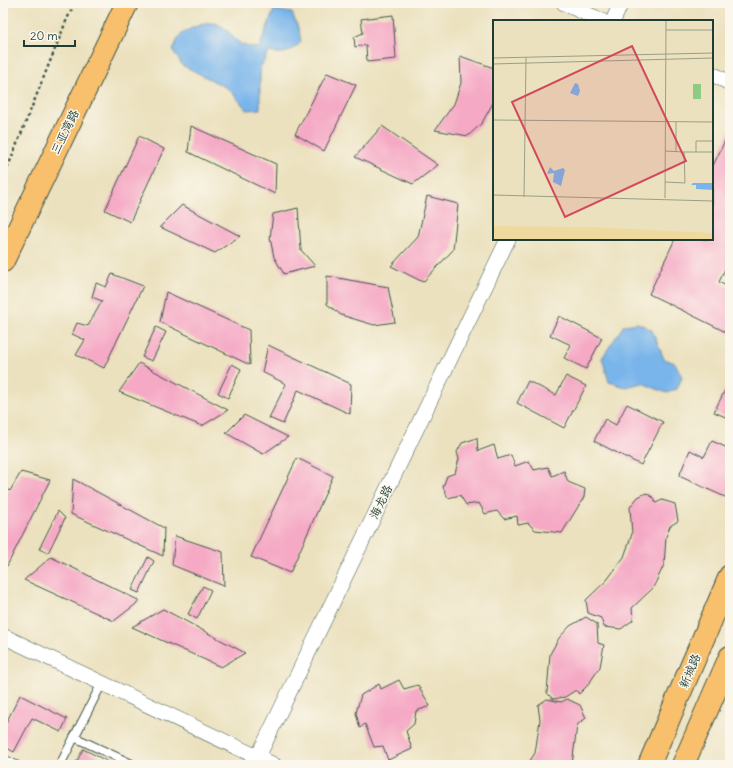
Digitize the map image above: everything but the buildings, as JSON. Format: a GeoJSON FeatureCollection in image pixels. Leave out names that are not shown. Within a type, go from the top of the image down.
{"type":"FeatureCollection","features":[{"type":"Feature","properties":{"kind":"main road","name":"三亚湾路"},"geometry":{"type":"LineString","coordinates":[[3,261],[127,3]]}},
{"type":"Feature","properties":{"kind":"main road","name":"新城路"},"geometry":{"type":"LineString","coordinates":[[649,765],[730,576]]}},
{"type":"Feature","properties":{"kind":"main road"},"geometry":{"type":"LineString","coordinates":[[683,765],[730,658]]}},
{"type":"Feature","properties":{"kind":"street"},"geometry":{"type":"LineString","coordinates":[[564,3],[600,20]]}},
{"type":"Feature","properties":{"kind":"street"},"geometry":{"type":"LineString","coordinates":[[613,20],[621,3]]}},
{"type":"Feature","properties":{"kind":"street"},"geometry":{"type":"LineString","coordinates":[[713,74],[730,82]]}},
{"type":"Feature","properties":{"kind":"street","name":"海龙路"},"geometry":{"type":"LineString","coordinates":[[256,761],[508,240]]}},
{"type":"Feature","properties":{"kind":"street"},"geometry":{"type":"LineString","coordinates":[[3,636],[102,682],[256,761],[274,765]]}},
{"type":"Feature","properties":{"kind":"lane"},"geometry":{"type":"LineString","coordinates":[[60,765],[102,682]]}},
{"type":"Feature","properties":{"kind":"lane"},"geometry":{"type":"LineString","coordinates":[[74,737],[134,765]]}},
{"type":"Feature","properties":{"kind":"lane"},"geometry":{"type":"LineString","coordinates":[[3,759],[16,765]]}},
{"type":"Feature","properties":{"kind":"path"},"geometry":{"type":"LineString","coordinates":[[3,179],[67,19],[75,3]]}},
{"type":"Feature","properties":{"kind":"water"},"geometry":{"type":"Polygon","coordinates":[[[274,10],[292,13],[299,30],[301,42],[293,49],[283,53],[269,52],[260,68],[260,109],[247,110],[229,89],[182,65],[173,50],[178,39],[183,33],[203,24],[209,23],[217,24],[223,27],[243,45],[259,48],[274,10]]]}},
{"type":"Feature","properties":{"kind":"water"},"geometry":{"type":"Polygon","coordinates":[[[638,323],[652,330],[664,359],[675,363],[682,377],[677,389],[667,393],[642,383],[626,387],[609,382],[602,358],[624,325],[638,323]]]}}]}
